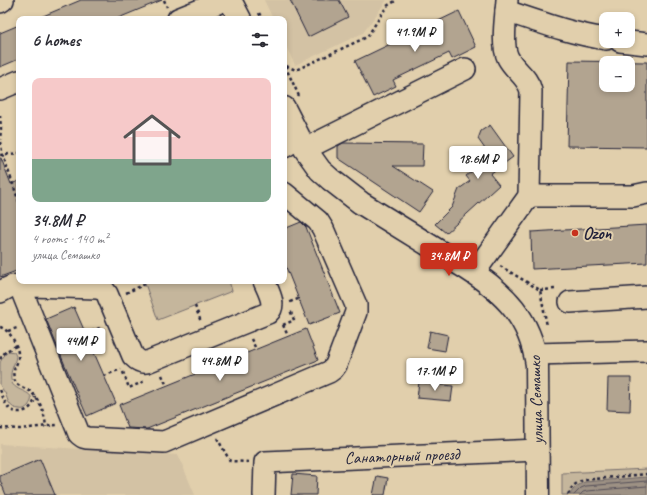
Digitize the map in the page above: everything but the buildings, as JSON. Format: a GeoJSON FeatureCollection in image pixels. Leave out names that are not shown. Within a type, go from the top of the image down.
{"type":"FeatureCollection","features":[{"type":"Feature","properties":{"kind":"main road"},"geometry":{"type":"LineString","coordinates":[[230,0],[238,16]]}},
{"type":"Feature","properties":{"kind":"main road","name":"улица Семашко"},"geometry":{"type":"LineString","coordinates":[[287,117],[296,145],[330,180],[375,212],[474,273],[493,287],[511,304],[524,323],[533,345],[537,365],[538,495]]}},
{"type":"Feature","properties":{"kind":"street"},"geometry":{"type":"LineString","coordinates":[[0,2],[4,0]]}},
{"type":"Feature","properties":{"kind":"street"},"geometry":{"type":"LineString","coordinates":[[186,16],[226,0]]}},
{"type":"Feature","properties":{"kind":"street"},"geometry":{"type":"LineString","coordinates":[[474,273],[529,196],[531,92],[529,85],[509,59],[506,51],[504,43],[507,6],[567,31],[599,38]]}},
{"type":"Feature","properties":{"kind":"street"},"geometry":{"type":"LineString","coordinates":[[635,43],[647,44]]}},
{"type":"Feature","properties":{"kind":"street"},"geometry":{"type":"LineString","coordinates":[[296,145],[465,69]]}},
{"type":"Feature","properties":{"kind":"street"},"geometry":{"type":"LineString","coordinates":[[0,89],[16,82]]}},
{"type":"Feature","properties":{"kind":"street"},"geometry":{"type":"LineString","coordinates":[[529,196],[633,196],[647,193]]}},
{"type":"Feature","properties":{"kind":"street"},"geometry":{"type":"LineString","coordinates":[[265,284],[272,303],[272,309],[268,313],[146,362],[137,360],[133,356],[104,290],[97,288],[30,286],[25,289],[23,294],[79,434],[87,438],[161,443],[333,369],[336,365],[356,312],[355,302],[323,229],[318,221],[287,195]]}},
{"type":"Feature","properties":{"kind":"street"},"geometry":{"type":"LineString","coordinates":[[0,292],[16,285],[25,289]]}},
{"type":"Feature","properties":{"kind":"street"},"geometry":{"type":"LineString","coordinates":[[570,302],[647,297]]}},
{"type":"Feature","properties":{"kind":"street"},"geometry":{"type":"LineString","coordinates":[[535,354],[647,351]]}},
{"type":"Feature","properties":{"kind":"street","name":"Санаторный проезд"},"geometry":{"type":"LineString","coordinates":[[265,462],[538,450]]}},
{"type":"Feature","properties":{"kind":"street"},"geometry":{"type":"LineString","coordinates":[[264,495],[265,462]]}},
{"type":"Feature","properties":{"kind":"path"},"geometry":{"type":"LineString","coordinates":[[287,67],[296,70],[366,37],[387,6],[397,0]]}},
{"type":"Feature","properties":{"kind":"path"},"geometry":{"type":"LineString","coordinates":[[0,116],[1,155],[16,194]]}},
{"type":"Feature","properties":{"kind":"path"},"geometry":{"type":"LineString","coordinates":[[1,155],[16,153]]}},
{"type":"Feature","properties":{"kind":"path"},"geometry":{"type":"LineString","coordinates":[[288,303],[298,299]]}},
{"type":"Feature","properties":{"kind":"path"},"geometry":{"type":"LineString","coordinates":[[86,334],[104,325]]}},
{"type":"Feature","properties":{"kind":"path"},"geometry":{"type":"LineString","coordinates":[[283,325],[288,336]]}},
{"type":"Feature","properties":{"kind":"path"},"geometry":{"type":"LineString","coordinates":[[0,327],[6,329],[14,340],[16,346],[18,359],[13,372],[14,380],[18,385],[34,394],[45,416],[46,427]]}},
{"type":"Feature","properties":{"kind":"path"},"geometry":{"type":"LineString","coordinates":[[251,338],[256,349]]}},
{"type":"Feature","properties":{"kind":"path"},"geometry":{"type":"LineString","coordinates":[[0,359],[6,351],[16,346]]}},
{"type":"Feature","properties":{"kind":"path"},"geometry":{"type":"LineString","coordinates":[[206,356],[210,368]]}},
{"type":"Feature","properties":{"kind":"path"},"geometry":{"type":"LineString","coordinates":[[104,376],[122,369]]}},
{"type":"Feature","properties":{"kind":"path"},"geometry":{"type":"LineString","coordinates":[[162,374],[167,386]]}},
{"type":"Feature","properties":{"kind":"path"},"geometry":{"type":"LineString","coordinates":[[0,390],[7,406],[17,412],[21,412],[29,408],[34,400],[34,394]]}},
{"type":"Feature","properties":{"kind":"path"},"geometry":{"type":"LineString","coordinates":[[0,428],[20,429],[46,427],[55,426],[73,420]]}},
{"type":"Feature","properties":{"kind":"path"},"geometry":{"type":"LineString","coordinates":[[210,423],[230,461],[265,462]]}},
{"type":"Feature","properties":{"kind":"path"},"geometry":{"type":"LineString","coordinates":[[568,495],[573,485],[584,480],[647,474]]}},
{"type":"Feature","properties":{"kind":"shaded area"},"geometry":{"type":"Polygon","coordinates":[[[264,0],[387,0],[363,33],[295,65],[287,48],[287,16],[272,16],[264,0]]]}},
{"type":"Feature","properties":{"kind":"shaded area"},"geometry":{"type":"Polygon","coordinates":[[[145,284],[230,284],[232,291],[158,320],[145,284]]]}},
{"type":"Feature","properties":{"kind":"shaded area"},"geometry":{"type":"Polygon","coordinates":[[[9,351],[14,352],[16,356],[11,372],[12,383],[18,389],[31,397],[31,401],[28,406],[23,409],[16,409],[11,406],[0,385],[0,363],[9,351]]]}},
{"type":"Feature","properties":{"kind":"shaded area"},"geometry":{"type":"Polygon","coordinates":[[[0,444],[178,455],[195,495],[0,495],[0,444]]]}},
{"type":"Feature","properties":{"kind":"shaded area"},"geometry":{"type":"Polygon","coordinates":[[[647,469],[647,495],[562,495],[562,473],[647,469]]]}},
{"type":"Feature","properties":{"kind":"water"},"geometry":{"type":"Polygon","coordinates":[[[647,477],[647,495],[570,495],[576,487],[585,482],[647,477]]]}},
{"type":"Feature","properties":{"kind":"place","name":"Ozon"},"geometry":{"type":"Point","coordinates":[575,233]}}]}
